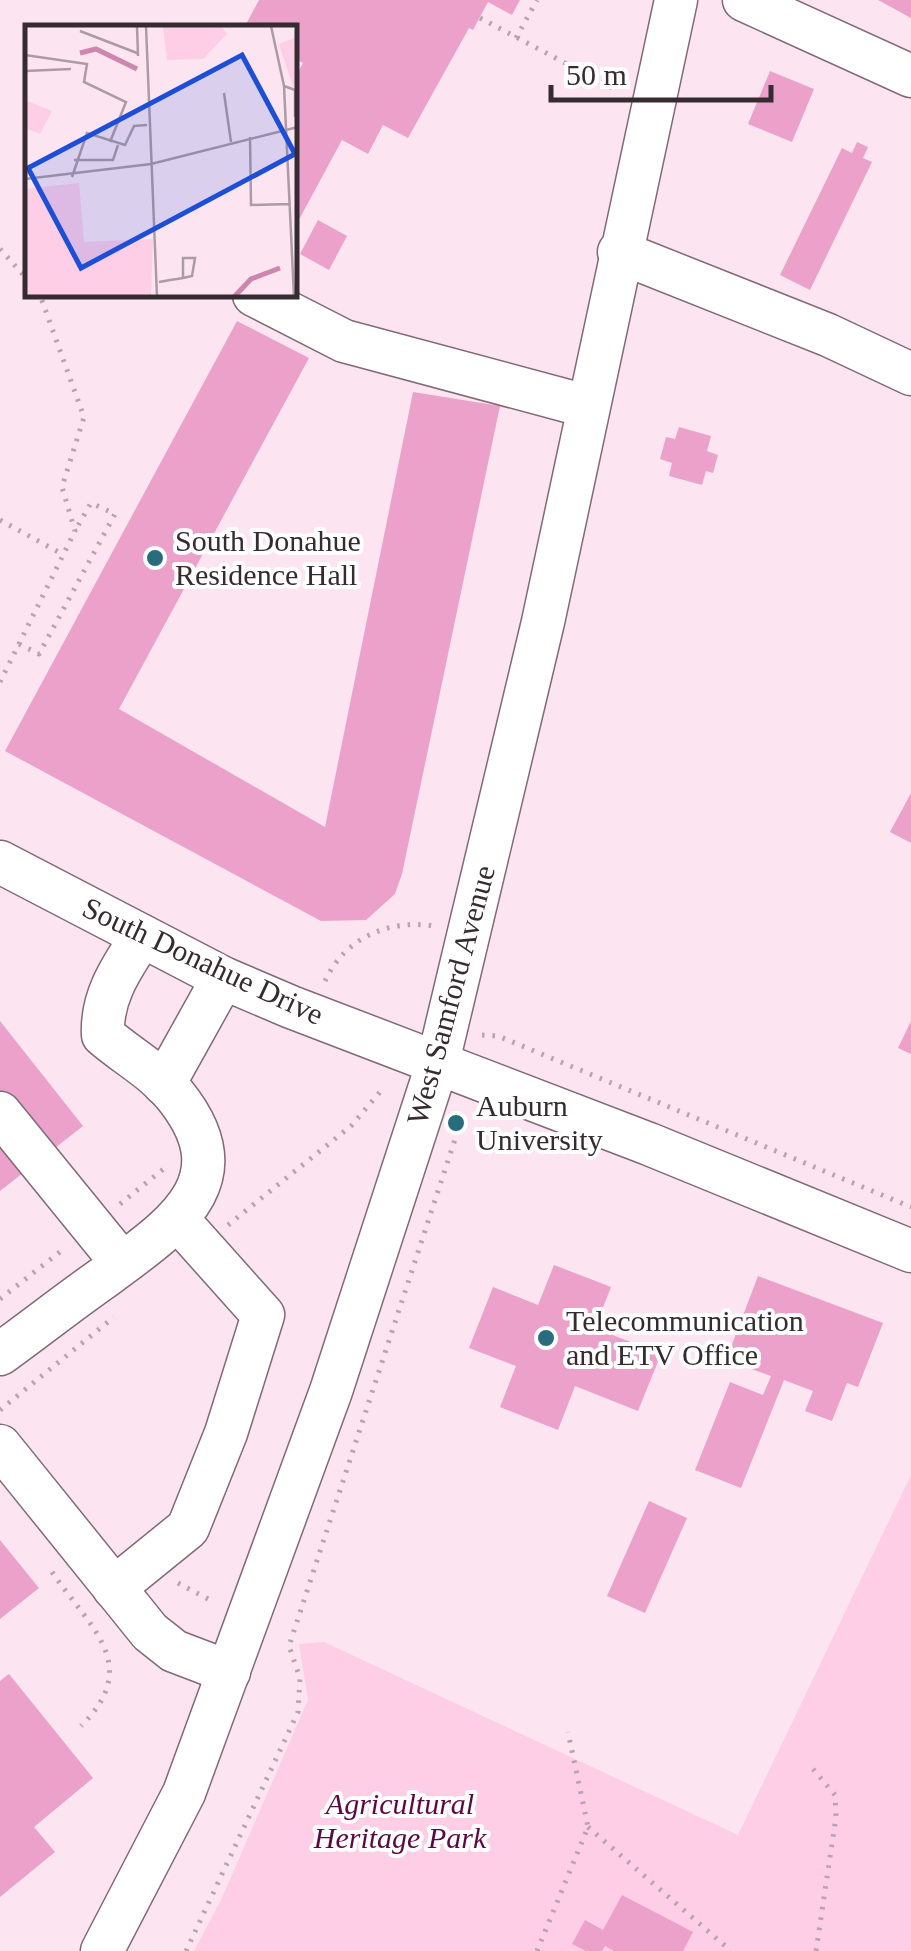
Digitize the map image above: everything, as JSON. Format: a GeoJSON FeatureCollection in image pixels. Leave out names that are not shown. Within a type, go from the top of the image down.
{"type":"FeatureCollection","features":[{"type":"Feature","properties":{"kind":"street","name":"West Samford Avenue"},"geometry":{"type":"LineString","coordinates":[[102,1951],[184,1794],[330,1391],[438,1062],[543,622],[586,406],[676,0]]}},
{"type":"Feature","properties":{"kind":"street"},"geometry":{"type":"LineString","coordinates":[[744,0],[911,76]]}},
{"type":"Feature","properties":{"kind":"street"},"geometry":{"type":"LineString","coordinates":[[619,252],[828,335],[911,374]]}},
{"type":"Feature","properties":{"kind":"street"},"geometry":{"type":"LineString","coordinates":[[260,298],[344,341],[586,406]]}},
{"type":"Feature","properties":{"kind":"street","name":"South Donahue Drive"},"geometry":{"type":"LineString","coordinates":[[0,862],[223,978],[911,1251]]}},
{"type":"Feature","properties":{"kind":"street"},"geometry":{"type":"LineString","coordinates":[[0,1354],[179,1221],[204,1174],[204,1152],[194,1126],[164,1084],[103,1034],[102,1013],[115,978],[142,936]]}},
{"type":"Feature","properties":{"kind":"street"},"geometry":{"type":"LineString","coordinates":[[164,1084],[223,978]]}},
{"type":"Feature","properties":{"kind":"street"},"geometry":{"type":"LineString","coordinates":[[0,1113],[122,1263]]}},
{"type":"Feature","properties":{"kind":"street"},"geometry":{"type":"LineString","coordinates":[[114,1588],[188,1528],[202,1502],[263,1315],[179,1221]]}},
{"type":"Feature","properties":{"kind":"street"},"geometry":{"type":"LineString","coordinates":[[0,1446],[150,1632],[174,1650],[230,1672]]}},
{"type":"Feature","properties":{"kind":"path"},"geometry":{"type":"LineString","coordinates":[[516,38],[537,0]]}},
{"type":"Feature","properties":{"kind":"path"},"geometry":{"type":"LineString","coordinates":[[480,18],[618,91]]}},
{"type":"Feature","properties":{"kind":"path"},"geometry":{"type":"LineString","coordinates":[[0,249],[25,277]]}},
{"type":"Feature","properties":{"kind":"path"},"geometry":{"type":"LineString","coordinates":[[41,298],[84,417],[62,488],[75,531]]}},
{"type":"Feature","properties":{"kind":"path"},"geometry":{"type":"LineString","coordinates":[[0,682],[18,644],[62,554],[90,503],[115,514],[38,654],[18,644]]}},
{"type":"Feature","properties":{"kind":"path"},"geometry":{"type":"LineString","coordinates":[[0,520],[62,554]]}},
{"type":"Feature","properties":{"kind":"path"},"geometry":{"type":"LineString","coordinates":[[322,989],[335,960],[362,938],[408,922],[442,928]]}},
{"type":"Feature","properties":{"kind":"path"},"geometry":{"type":"LineString","coordinates":[[482,1036],[498,1036],[911,1206]]}},
{"type":"Feature","properties":{"kind":"path"},"geometry":{"type":"LineString","coordinates":[[186,1951],[298,1712],[300,1678],[289,1646],[460,1124]]}},
{"type":"Feature","properties":{"kind":"path"},"geometry":{"type":"LineString","coordinates":[[0,1298],[168,1166]]}},
{"type":"Feature","properties":{"kind":"path"},"geometry":{"type":"LineString","coordinates":[[51,1570],[107,1653],[112,1681],[101,1706],[80,1726]]}},
{"type":"Feature","properties":{"kind":"path"},"geometry":{"type":"LineString","coordinates":[[537,1951],[588,1827],[568,1732]]}},
{"type":"Feature","properties":{"kind":"path"},"geometry":{"type":"LineString","coordinates":[[813,1769],[835,1795],[836,1817],[816,1951]]}},
{"type":"Feature","properties":{"kind":"path"},"geometry":{"type":"LineString","coordinates":[[588,1827],[731,1951]]}},
{"type":"Feature","properties":{"kind":"green space","name":"Agricultural Heritage Park"},"geometry":{"type":"Polygon","coordinates":[[[911,1475],[911,1951],[194,1951],[221,1900],[308,1700],[299,1644],[324,1642],[738,1835],[911,1475]]]}},
{"type":"Feature","properties":{"kind":"building"},"geometry":{"type":"Polygon","coordinates":[[[259,0],[520,0],[512,15],[488,2],[473,30],[469,28],[408,138],[383,125],[368,154],[342,140],[298,221],[298,72],[303,63],[298,60],[298,25],[246,25],[259,0]]]}},
{"type":"Feature","properties":{"kind":"building"},"geometry":{"type":"Polygon","coordinates":[[[878,0],[911,0],[911,18],[878,0]]]}},
{"type":"Feature","properties":{"kind":"building"},"geometry":{"type":"Polygon","coordinates":[[[770,71],[814,89],[792,142],[748,124],[770,71]]]}},
{"type":"Feature","properties":{"kind":"building"},"geometry":{"type":"Polygon","coordinates":[[[857,142],[868,147],[863,158],[872,162],[810,290],[780,275],[842,148],[852,153],[857,142]]]}},
{"type":"Feature","properties":{"kind":"building"},"geometry":{"type":"Polygon","coordinates":[[[318,220],[347,236],[329,270],[300,254],[318,220]]]}},
{"type":"Feature","properties":{"kind":"building","name":"South Donahue Residence Hall"},"geometry":{"type":"Polygon","coordinates":[[[237,321],[309,358],[119,709],[325,827],[413,392],[500,406],[402,874],[395,894],[366,920],[321,921],[5,751],[237,321]]]}},
{"type":"Feature","properties":{"kind":"building"},"geometry":{"type":"Polygon","coordinates":[[[679,427],[711,436],[707,451],[718,455],[713,473],[706,471],[702,485],[669,476],[672,463],[660,459],[666,437],[675,439],[679,427]]]}},
{"type":"Feature","properties":{"kind":"building"},"geometry":{"type":"Polygon","coordinates":[[[911,793],[911,843],[890,832],[911,793]]]}},
{"type":"Feature","properties":{"kind":"building"},"geometry":{"type":"Polygon","coordinates":[[[0,1021],[83,1126],[0,1191],[0,1021]]]}},
{"type":"Feature","properties":{"kind":"building"},"geometry":{"type":"Polygon","coordinates":[[[911,1021],[911,1054],[898,1048],[911,1021]]]}},
{"type":"Feature","properties":{"kind":"building","name":"Telecommunication and ETV Office"},"geometry":{"type":"Polygon","coordinates":[[[554,1265],[611,1287],[595,1328],[661,1354],[638,1411],[575,1386],[558,1430],[500,1407],[516,1366],[469,1348],[493,1287],[538,1305],[554,1265]]]}},
{"type":"Feature","properties":{"kind":"building"},"geometry":{"type":"Polygon","coordinates":[[[758,1276],[883,1323],[858,1387],[847,1383],[832,1421],[805,1411],[813,1391],[784,1380],[741,1488],[695,1470],[730,1382],[763,1395],[771,1376],[746,1367],[751,1354],[731,1347],[758,1276]]]}},
{"type":"Feature","properties":{"kind":"building"},"geometry":{"type":"Polygon","coordinates":[[[649,1501],[687,1518],[645,1613],[607,1596],[649,1501]]]}},
{"type":"Feature","properties":{"kind":"building"},"geometry":{"type":"Polygon","coordinates":[[[0,1540],[39,1588],[0,1619],[0,1540]]]}},
{"type":"Feature","properties":{"kind":"building"},"geometry":{"type":"Polygon","coordinates":[[[9,1674],[93,1778],[34,1827],[55,1852],[0,1897],[0,1681],[9,1674]]]}},
{"type":"Feature","properties":{"kind":"building"},"geometry":{"type":"Polygon","coordinates":[[[622,1895],[693,1932],[683,1951],[614,1951],[605,1946],[602,1951],[586,1951],[572,1944],[585,1920],[603,1930],[622,1895]]]}},
{"type":"Feature","properties":{"kind":"place","name":"South Donahue Residence Hall"},"geometry":{"type":"Point","coordinates":[155,558]}},
{"type":"Feature","properties":{"kind":"place","name":"Auburn University"},"geometry":{"type":"Point","coordinates":[456,1123]}},
{"type":"Feature","properties":{"kind":"place","name":"Telecommunication and ETV Office"},"geometry":{"type":"Point","coordinates":[546,1338]}}]}
